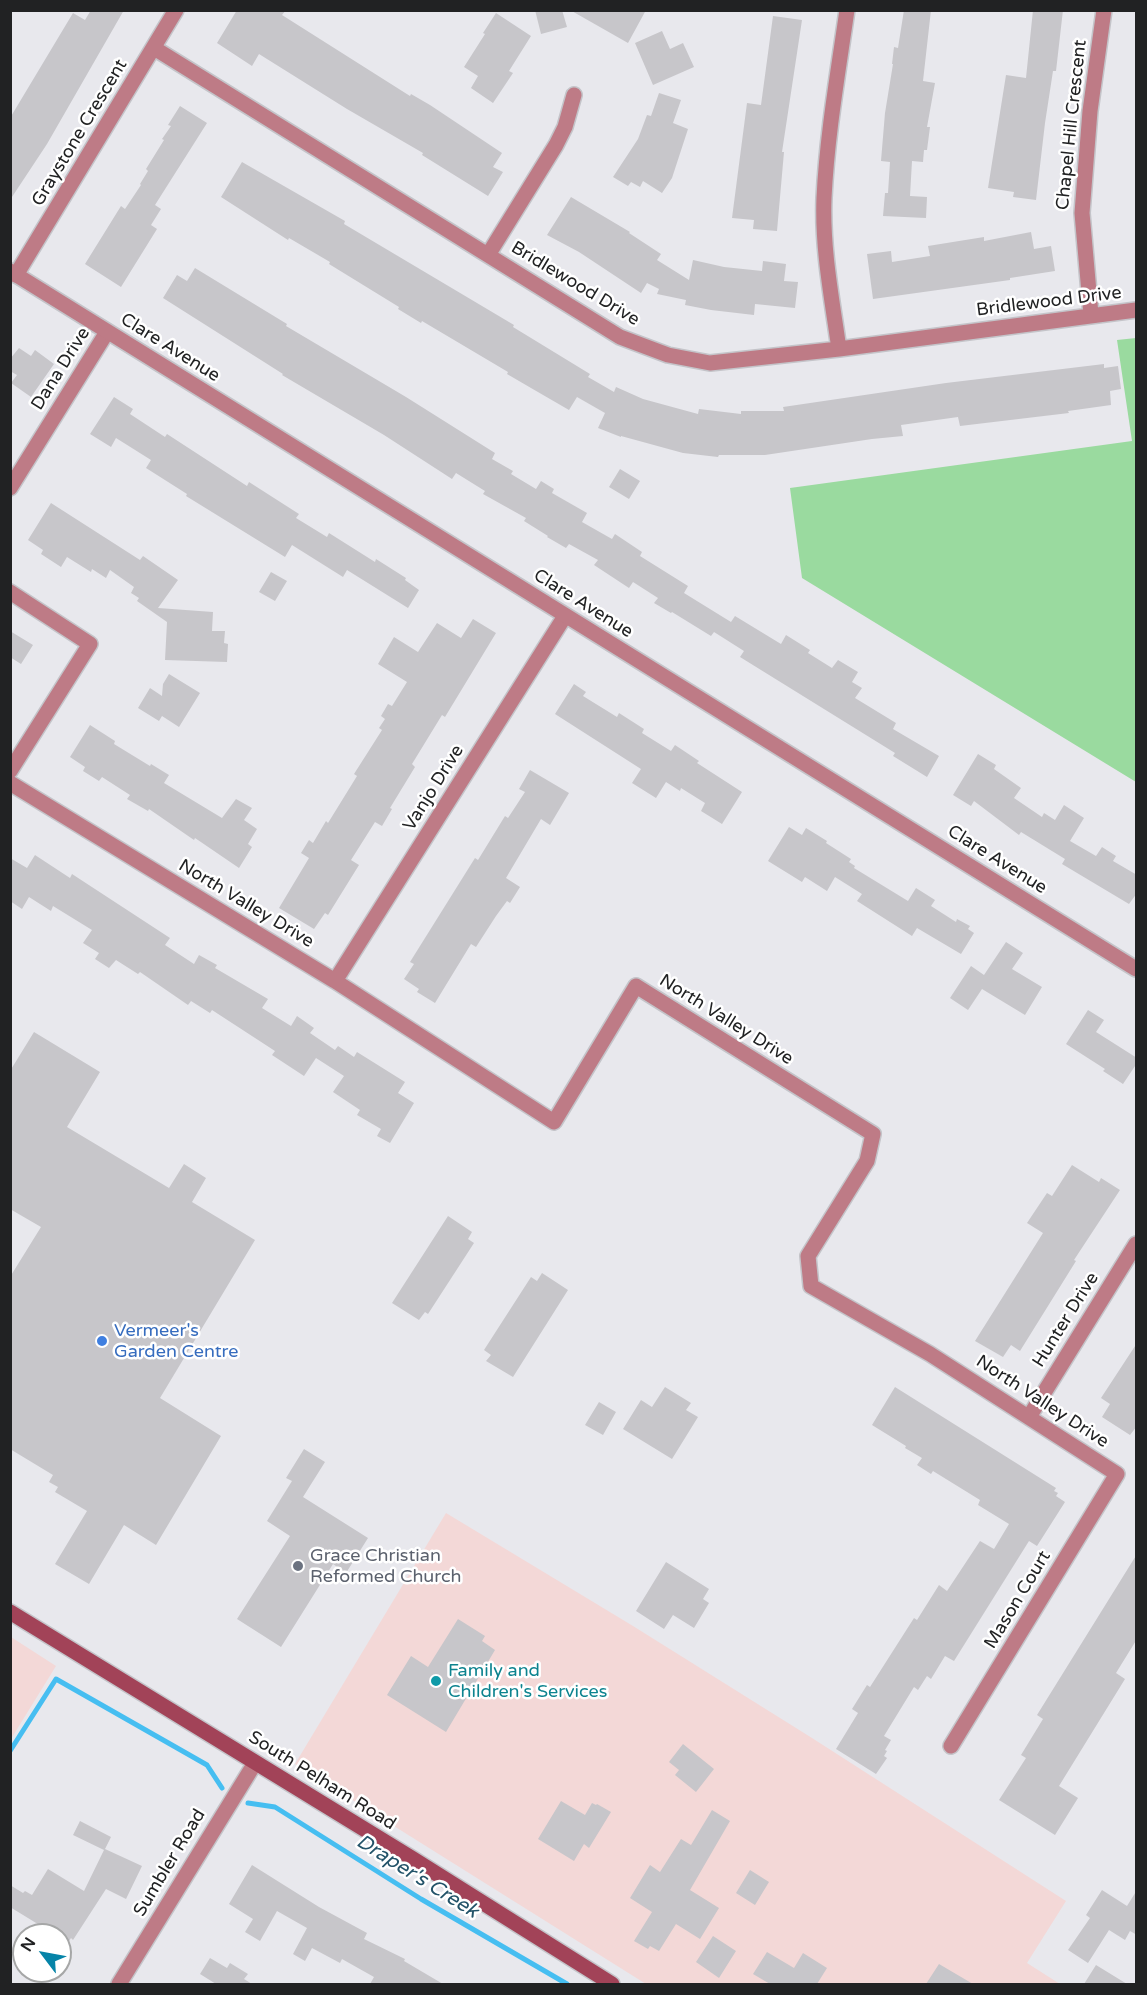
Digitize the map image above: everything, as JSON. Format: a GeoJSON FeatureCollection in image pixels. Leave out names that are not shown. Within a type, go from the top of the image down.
{"type":"FeatureCollection","features":[{"type":"Feature","properties":{"kind":"main road","name":"South Pelham Road"},"geometry":{"type":"LineString","coordinates":[[10,1612],[612,1984]]}},
{"type":"Feature","properties":{"kind":"street","name":"Graystone Crescent"},"geometry":{"type":"LineString","coordinates":[[13,273],[176,10]]}},
{"type":"Feature","properties":{"kind":"street"},"geometry":{"type":"LineString","coordinates":[[839,349],[826,251],[824,200],[828,147],[847,10]]}},
{"type":"Feature","properties":{"kind":"street","name":"Chapel Hill Crescent"},"geometry":{"type":"LineString","coordinates":[[1091,315],[1082,213],[1090,111],[1104,10]]}},
{"type":"Feature","properties":{"kind":"street","name":"Bridlewood Drive"},"geometry":{"type":"LineString","coordinates":[[154,48],[620,337],[668,355],[710,363],[839,349],[1137,310]]}},
{"type":"Feature","properties":{"kind":"street"},"geometry":{"type":"LineString","coordinates":[[488,255],[556,145],[565,127],[574,95]]}},
{"type":"Feature","properties":{"kind":"street","name":"Clare Avenue"},"geometry":{"type":"LineString","coordinates":[[13,273],[1137,969]]}},
{"type":"Feature","properties":{"kind":"street","name":"Dana Drive"},"geometry":{"type":"LineString","coordinates":[[10,488],[107,332]]}},
{"type":"Feature","properties":{"kind":"street"},"geometry":{"type":"LineString","coordinates":[[10,592],[90,644],[10,771]]}},
{"type":"Feature","properties":{"kind":"street","name":"Vanjo Drive"},"geometry":{"type":"LineString","coordinates":[[335,981],[566,616]]}},
{"type":"Feature","properties":{"kind":"street","name":"North Valley Drive"},"geometry":{"type":"LineString","coordinates":[[10,783],[335,981],[554,1122],[636,986],[873,1134],[867,1161],[808,1256],[811,1286],[930,1354],[1117,1474]]}},
{"type":"Feature","properties":{"kind":"street","name":"Hunter Drive"},"geometry":{"type":"LineString","coordinates":[[1029,1417],[1137,1245]]}},
{"type":"Feature","properties":{"kind":"street","name":"Mason Court"},"geometry":{"type":"LineString","coordinates":[[951,1746],[1117,1474]]}},
{"type":"Feature","properties":{"kind":"street","name":"Sumbler Road"},"geometry":{"type":"LineString","coordinates":[[119,1984],[255,1763]]}},
{"type":"Feature","properties":{"kind":"shaded area"},"geometry":{"type":"Polygon","coordinates":[[[446,1513],[812,1738],[1066,1901],[1027,1963],[1060,1984],[646,1984],[295,1764],[446,1513]]]}},
{"type":"Feature","properties":{"kind":"shaded area"},"geometry":{"type":"Polygon","coordinates":[[[11,1637],[56,1666],[11,1739],[11,1637]]]}},
{"type":"Feature","properties":{"kind":"green space"},"geometry":{"type":"Polygon","coordinates":[[[1136,338],[1136,782],[802,578],[790,488],[1132,441],[1117,340],[1136,338]]]}},
{"type":"Feature","properties":{"kind":"building"},"geometry":{"type":"Polygon","coordinates":[[[91,10],[124,10],[47,144],[10,200],[10,118],[73,13],[85,20],[91,10]]]}},
{"type":"Feature","properties":{"kind":"building"},"geometry":{"type":"Polygon","coordinates":[[[237,10],[286,10],[282,15],[410,96],[411,94],[430,105],[502,153],[493,167],[503,172],[488,196],[422,155],[423,153],[259,54],[252,66],[217,43],[237,10]]]}},
{"type":"Feature","properties":{"kind":"building"},"geometry":{"type":"Polygon","coordinates":[[[535,10],[562,10],[567,27],[541,34],[535,10]]]}},
{"type":"Feature","properties":{"kind":"building"},"geometry":{"type":"Polygon","coordinates":[[[570,10],[646,10],[628,43],[570,10]]]}},
{"type":"Feature","properties":{"kind":"building"},"geometry":{"type":"Polygon","coordinates":[[[904,10],[931,10],[923,81],[935,83],[927,127],[930,127],[927,150],[924,150],[923,162],[912,161],[910,196],[927,197],[926,218],[883,216],[885,193],[888,193],[890,162],[881,161],[885,113],[894,47],[898,48],[904,10]]]}},
{"type":"Feature","properties":{"kind":"building"},"geometry":{"type":"Polygon","coordinates":[[[1033,10],[1063,10],[1056,71],[1053,71],[1045,123],[1036,200],[1013,197],[1014,192],[988,188],[1006,75],[1026,78],[1033,10]]]}},
{"type":"Feature","properties":{"kind":"building"},"geometry":{"type":"Polygon","coordinates":[[[496,13],[531,36],[509,71],[513,73],[493,103],[471,88],[478,76],[464,67],[496,13]]]}},
{"type":"Feature","properties":{"kind":"building"},"geometry":{"type":"Polygon","coordinates":[[[773,16],[802,20],[782,152],[784,152],[777,231],[753,229],[754,220],[732,218],[747,103],[761,105],[773,16]]]}},
{"type":"Feature","properties":{"kind":"building"},"geometry":{"type":"Polygon","coordinates":[[[662,31],[670,49],[683,43],[694,67],[653,85],[635,43],[662,31]]]}},
{"type":"Feature","properties":{"kind":"building"},"geometry":{"type":"Polygon","coordinates":[[[659,93],[681,100],[673,123],[688,129],[672,178],[662,193],[643,181],[640,187],[631,182],[628,186],[613,177],[638,139],[647,115],[651,116],[659,93]]]}},
{"type":"Feature","properties":{"kind":"building"},"geometry":{"type":"Polygon","coordinates":[[[180,106],[207,123],[155,205],[161,209],[151,225],[157,229],[121,287],[85,264],[121,206],[125,209],[141,185],[148,171],[146,169],[164,140],[162,139],[171,126],[168,125],[180,106]]]}},
{"type":"Feature","properties":{"kind":"building"},"geometry":{"type":"Polygon","coordinates":[[[242,162],[345,221],[344,224],[514,325],[513,327],[590,374],[588,377],[614,392],[616,387],[643,399],[698,414],[699,409],[741,414],[741,411],[784,411],[783,407],[946,383],[1104,364],[1104,368],[1118,366],[1121,389],[1110,391],[1111,405],[1068,411],[1069,413],[960,426],[958,417],[901,425],[903,436],[765,455],[719,455],[718,457],[683,453],[621,437],[598,428],[605,413],[577,397],[569,410],[422,321],[421,323],[398,309],[399,307],[329,264],[330,262],[289,238],[288,240],[221,197],[242,162]]]}},
{"type":"Feature","properties":{"kind":"building"},"geometry":{"type":"Polygon","coordinates":[[[571,197],[630,232],[661,254],[657,260],[689,280],[693,260],[724,267],[762,271],[763,261],[786,264],[784,281],[798,282],[795,308],[755,304],[754,315],[685,305],[686,300],[657,294],[659,289],[647,283],[641,293],[579,252],[547,235],[571,197]]]}},
{"type":"Feature","properties":{"kind":"building"},"geometry":{"type":"Polygon","coordinates":[[[1031,232],[1034,249],[1051,246],[1055,271],[1010,278],[1010,280],[873,299],[867,254],[891,251],[892,262],[930,256],[928,246],[984,237],[984,241],[1031,232]]]}},
{"type":"Feature","properties":{"kind":"building"},"geometry":{"type":"Polygon","coordinates":[[[195,268],[495,453],[492,459],[513,471],[511,474],[536,489],[541,481],[554,489],[552,493],[587,513],[582,522],[612,539],[615,534],[642,552],[640,556],[688,586],[684,593],[731,622],[735,616],[781,644],[786,635],[810,650],[808,653],[832,668],[838,660],[858,672],[852,682],[862,688],[855,698],[896,723],[893,729],[939,756],[927,777],[893,756],[895,753],[740,657],[744,651],[714,632],[711,636],[654,603],[658,598],[633,582],[629,588],[594,565],[598,560],[569,544],[566,548],[547,537],[524,521],[526,518],[483,494],[485,491],[456,473],[452,479],[384,435],[282,375],[163,298],[177,275],[187,281],[195,268]]]}},
{"type":"Feature","properties":{"kind":"building"},"geometry":{"type":"Polygon","coordinates":[[[19,348],[31,356],[35,350],[54,364],[31,397],[11,383],[17,375],[10,371],[10,359],[19,348]]]}},
{"type":"Feature","properties":{"kind":"building"},"geometry":{"type":"Polygon","coordinates":[[[114,397],[133,409],[130,414],[165,437],[167,434],[247,486],[249,482],[299,514],[296,518],[327,537],[329,533],[375,562],[376,559],[406,578],[405,580],[419,590],[408,608],[347,570],[343,577],[292,545],[285,557],[186,496],[187,494],[146,468],[151,460],[116,438],[111,447],[90,434],[114,397]]]}},
{"type":"Feature","properties":{"kind":"building"},"geometry":{"type":"Polygon","coordinates":[[[620,469],[640,481],[629,499],[609,487],[620,469]]]}},
{"type":"Feature","properties":{"kind":"building"},"geometry":{"type":"Polygon","coordinates":[[[51,503],[140,560],[143,556],[178,580],[158,608],[213,612],[212,631],[225,631],[224,643],[228,644],[227,662],[165,660],[167,622],[137,601],[139,598],[131,593],[134,587],[110,570],[106,578],[92,569],[91,572],[67,557],[61,567],[41,554],[43,550],[28,540],[51,503]]]}},
{"type":"Feature","properties":{"kind":"building"},"geometry":{"type":"Polygon","coordinates":[[[271,572],[287,581],[275,601],[259,592],[271,572]]]}},
{"type":"Feature","properties":{"kind":"building"},"geometry":{"type":"Polygon","coordinates":[[[473,619],[496,633],[445,717],[442,715],[412,764],[415,767],[390,808],[392,809],[382,826],[375,822],[351,860],[359,865],[328,915],[325,913],[314,929],[279,908],[309,858],[301,853],[309,840],[313,843],[326,821],[328,823],[357,776],[354,774],[382,730],[379,728],[385,719],[381,716],[388,704],[392,706],[407,682],[378,664],[394,637],[418,652],[437,623],[461,638],[473,619]]]}},
{"type":"Feature","properties":{"kind":"building"},"geometry":{"type":"Polygon","coordinates":[[[10,631],[33,645],[21,664],[10,657],[10,631]]]}},
{"type":"Feature","properties":{"kind":"building"},"geometry":{"type":"Polygon","coordinates":[[[169,674],[200,693],[179,727],[162,716],[159,721],[138,708],[150,688],[162,696],[163,684],[169,674]]]}},
{"type":"Feature","properties":{"kind":"building"},"geometry":{"type":"Polygon","coordinates":[[[574,684],[586,692],[583,696],[617,717],[619,713],[644,729],[642,733],[671,751],[675,745],[699,761],[697,763],[742,792],[722,824],[701,811],[705,803],[681,788],[680,791],[666,782],[656,798],[632,783],[641,769],[555,714],[574,684]]]}},
{"type":"Feature","properties":{"kind":"building"},"geometry":{"type":"Polygon","coordinates":[[[90,725],[115,741],[114,744],[169,775],[164,783],[222,818],[236,799],[252,808],[244,820],[257,829],[248,844],[252,847],[239,868],[149,809],[148,811],[127,799],[130,795],[102,777],[99,781],[83,771],[85,767],[70,757],[90,725]]]}},
{"type":"Feature","properties":{"kind":"building"},"geometry":{"type":"Polygon","coordinates":[[[978,754],[996,765],[994,769],[1021,788],[1014,798],[1042,817],[1044,813],[1055,820],[1064,805],[1084,818],[1070,841],[1096,856],[1102,847],[1116,856],[1113,861],[1137,875],[1137,893],[1129,904],[1062,864],[1065,859],[1021,832],[1019,835],[974,801],[971,806],[953,795],[978,754]]]}},
{"type":"Feature","properties":{"kind":"building"},"geometry":{"type":"Polygon","coordinates":[[[530,770],[569,793],[550,825],[541,819],[506,878],[520,887],[510,903],[507,901],[496,916],[476,947],[471,944],[435,1003],[417,992],[419,989],[404,979],[414,964],[410,962],[475,858],[478,860],[505,816],[508,818],[525,792],[519,789],[530,770]]]}},
{"type":"Feature","properties":{"kind":"building"},"geometry":{"type":"Polygon","coordinates":[[[789,827],[802,835],[806,828],[827,841],[826,843],[851,859],[849,862],[855,866],[854,868],[908,901],[916,888],[935,900],[931,906],[956,922],[957,919],[970,926],[968,929],[974,933],[961,954],[917,928],[912,936],[857,901],[862,894],[835,877],[827,891],[805,877],[802,882],[768,861],[789,827]]]}},
{"type":"Feature","properties":{"kind":"building"},"geometry":{"type":"Polygon","coordinates":[[[35,855],[70,878],[72,874],[170,938],[165,945],[194,964],[199,955],[217,965],[215,968],[268,999],[262,1008],[291,1026],[297,1016],[314,1028],[310,1033],[335,1050],[338,1046],[354,1057],[357,1052],[405,1082],[398,1093],[414,1103],[390,1143],[377,1136],[381,1129],[357,1115],[360,1110],[333,1092],[344,1076],[316,1058],[304,1076],[272,1055],[275,1051],[212,1010],[210,1013],[191,1001],[188,1005],[140,972],[138,974],[116,960],[109,968],[95,959],[99,953],[83,943],[92,930],[53,906],[51,911],[29,897],[22,909],[10,901],[10,858],[27,868],[35,855]]]}},
{"type":"Feature","properties":{"kind":"building"},"geometry":{"type":"Polygon","coordinates":[[[1006,942],[1023,953],[1012,969],[1042,987],[1025,1015],[982,989],[968,1010],[950,998],[971,966],[984,975],[1006,942]]]}},
{"type":"Feature","properties":{"kind":"building"},"geometry":{"type":"Polygon","coordinates":[[[1088,1010],[1104,1020],[1096,1032],[1137,1058],[1137,1063],[1123,1084],[1103,1071],[1105,1069],[1066,1044],[1088,1010]]]}},
{"type":"Feature","properties":{"kind":"building","name":"Vermeer's Garden Centre"},"geometry":{"type":"Polygon","coordinates":[[[34,1032],[100,1072],[67,1127],[169,1188],[184,1164],[206,1178],[192,1202],[255,1240],[160,1398],[221,1436],[156,1545],[124,1525],[89,1584],[55,1564],[87,1511],[55,1492],[58,1487],[49,1482],[53,1475],[10,1449],[10,1277],[41,1227],[10,1209],[10,1071],[34,1032]]]}},
{"type":"Feature","properties":{"kind":"building"},"geometry":{"type":"Polygon","coordinates":[[[1072,1165],[1099,1182],[1101,1178],[1120,1190],[1074,1260],[1076,1261],[1020,1351],[1011,1345],[1003,1357],[975,1341],[1043,1233],[1027,1223],[1047,1193],[1052,1196],[1072,1165]]]}},
{"type":"Feature","properties":{"kind":"building"},"geometry":{"type":"Polygon","coordinates":[[[448,1216],[472,1232],[468,1239],[474,1243],[428,1314],[425,1312],[419,1320],[392,1303],[448,1216]]]}},
{"type":"Feature","properties":{"kind":"building"},"geometry":{"type":"Polygon","coordinates":[[[542,1273],[568,1290],[513,1377],[486,1361],[491,1355],[484,1350],[531,1277],[537,1281],[542,1273]]]}},
{"type":"Feature","properties":{"kind":"building"},"geometry":{"type":"Polygon","coordinates":[[[1137,1343],[1137,1426],[1130,1435],[1102,1417],[1110,1404],[1101,1398],[1137,1343]]]}},
{"type":"Feature","properties":{"kind":"building"},"geometry":{"type":"Polygon","coordinates":[[[665,1387],[691,1403],[686,1410],[698,1417],[672,1459],[623,1429],[641,1400],[652,1407],[665,1387]]]}},
{"type":"Feature","properties":{"kind":"building"},"geometry":{"type":"Polygon","coordinates":[[[895,1387],[1056,1488],[1054,1491],[1058,1493],[1056,1496],[1065,1502],[1037,1546],[1029,1541],[954,1661],[945,1656],[931,1679],[927,1676],[918,1690],[914,1687],[884,1736],[891,1740],[885,1750],[887,1751],[884,1756],[887,1758],[876,1774],[836,1749],[858,1713],[852,1709],[867,1685],[870,1687],[914,1618],[917,1620],[939,1585],[947,1591],[980,1541],[994,1549],[1009,1524],[978,1505],[980,1500],[933,1471],[931,1474],[917,1465],[922,1458],[872,1425],[895,1387]]]}},
{"type":"Feature","properties":{"kind":"building"},"geometry":{"type":"Polygon","coordinates":[[[599,1402],[616,1412],[603,1435],[585,1425],[599,1402]]]}},
{"type":"Feature","properties":{"kind":"building","name":"Grace Christian Reformed Church"},"geometry":{"type":"Polygon","coordinates":[[[304,1449],[325,1462],[303,1497],[368,1538],[346,1573],[333,1564],[281,1647],[237,1619],[290,1536],[267,1521],[292,1481],[286,1478],[304,1449]]]}},
{"type":"Feature","properties":{"kind":"building"},"geometry":{"type":"Polygon","coordinates":[[[1137,1554],[1137,1639],[1116,1673],[1125,1679],[1059,1786],[1078,1798],[1055,1835],[999,1800],[1026,1758],[1021,1755],[1043,1719],[1037,1715],[1137,1554]]]}},
{"type":"Feature","properties":{"kind":"building"},"geometry":{"type":"Polygon","coordinates":[[[666,1562],[709,1589],[703,1599],[709,1603],[694,1628],[673,1615],[664,1629],[636,1611],[666,1562]]]}},
{"type":"Feature","properties":{"kind":"building","name":"Family and Children's Services"},"geometry":{"type":"Polygon","coordinates":[[[458,1619],[485,1636],[482,1641],[495,1650],[446,1732],[387,1695],[411,1656],[428,1667],[458,1619]]]}},
{"type":"Feature","properties":{"kind":"building"},"geometry":{"type":"Polygon","coordinates":[[[683,1744],[714,1769],[696,1792],[675,1775],[679,1770],[669,1762],[683,1744]]]}},
{"type":"Feature","properties":{"kind":"building"},"geometry":{"type":"Polygon","coordinates":[[[561,1801],[585,1815],[592,1803],[611,1812],[589,1848],[584,1844],[574,1861],[538,1839],[561,1801]]]}},
{"type":"Feature","properties":{"kind":"building"},"geometry":{"type":"Polygon","coordinates":[[[712,1810],[730,1821],[690,1890],[719,1908],[700,1939],[676,1924],[659,1951],[650,1946],[648,1949],[634,1941],[652,1912],[630,1898],[650,1865],[660,1872],[681,1839],[691,1845],[712,1810]]]}},
{"type":"Feature","properties":{"kind":"building"},"geometry":{"type":"Polygon","coordinates":[[[80,1821],[111,1837],[105,1849],[142,1866],[126,1899],[106,1889],[73,1940],[72,1923],[36,1923],[10,1907],[10,1885],[23,1893],[25,1891],[32,1895],[48,1869],[84,1891],[104,1850],[73,1835],[80,1821]]]}},
{"type":"Feature","properties":{"kind":"building"},"geometry":{"type":"Polygon","coordinates":[[[252,1865],[319,1907],[367,1933],[364,1939],[405,1959],[404,1961],[443,1984],[370,1984],[374,1977],[342,1959],[340,1963],[312,1948],[305,1961],[293,1954],[307,1928],[277,1911],[260,1941],[245,1932],[253,1919],[229,1904],[252,1865]]]}},
{"type":"Feature","properties":{"kind":"building"},"geometry":{"type":"Polygon","coordinates":[[[750,1870],[769,1882],[755,1905],[736,1893],[750,1870]]]}},
{"type":"Feature","properties":{"kind":"building"},"geometry":{"type":"Polygon","coordinates":[[[1102,1890],[1127,1906],[1137,1890],[1137,1935],[1130,1931],[1125,1940],[1109,1930],[1088,1963],[1068,1950],[1090,1918],[1086,1915],[1102,1890]]]}},
{"type":"Feature","properties":{"kind":"building"},"geometry":{"type":"Polygon","coordinates":[[[713,1936],[736,1951],[719,1978],[696,1962],[713,1936]]]}},
{"type":"Feature","properties":{"kind":"building"},"geometry":{"type":"Polygon","coordinates":[[[767,1952],[794,1968],[803,1953],[827,1968],[817,1984],[770,1984],[753,1974],[767,1952]]]}},
{"type":"Feature","properties":{"kind":"building"},"geometry":{"type":"Polygon","coordinates":[[[210,1958],[227,1968],[230,1963],[248,1974],[244,1979],[252,1984],[216,1984],[200,1974],[210,1958]]]}},
{"type":"Feature","properties":{"kind":"building"},"geometry":{"type":"Polygon","coordinates":[[[939,1964],[973,1984],[926,1984],[939,1964]]]}},
{"type":"Feature","properties":{"kind":"building"},"geometry":{"type":"Polygon","coordinates":[[[1096,1965],[1127,1984],[1084,1984],[1096,1965]]]}},
{"type":"Feature","properties":{"kind":"waterway","name":"Draper's Creek"},"geometry":{"type":"LineString","coordinates":[[10,1751],[56,1679],[207,1765],[222,1788]]}},
{"type":"Feature","properties":{"kind":"waterway","name":"Draper's Creek"},"geometry":{"type":"LineString","coordinates":[[248,1803],[275,1807],[421,1899],[567,1984]]}},
{"type":"Feature","properties":{"kind":"place","name":"Vermeer's Garden Centre"},"geometry":{"type":"Point","coordinates":[102,1341]}},
{"type":"Feature","properties":{"kind":"place","name":"Grace Christian Reformed Church"},"geometry":{"type":"Point","coordinates":[298,1566]}},
{"type":"Feature","properties":{"kind":"place","name":"Family and Children's Services"},"geometry":{"type":"Point","coordinates":[436,1681]}}]}
